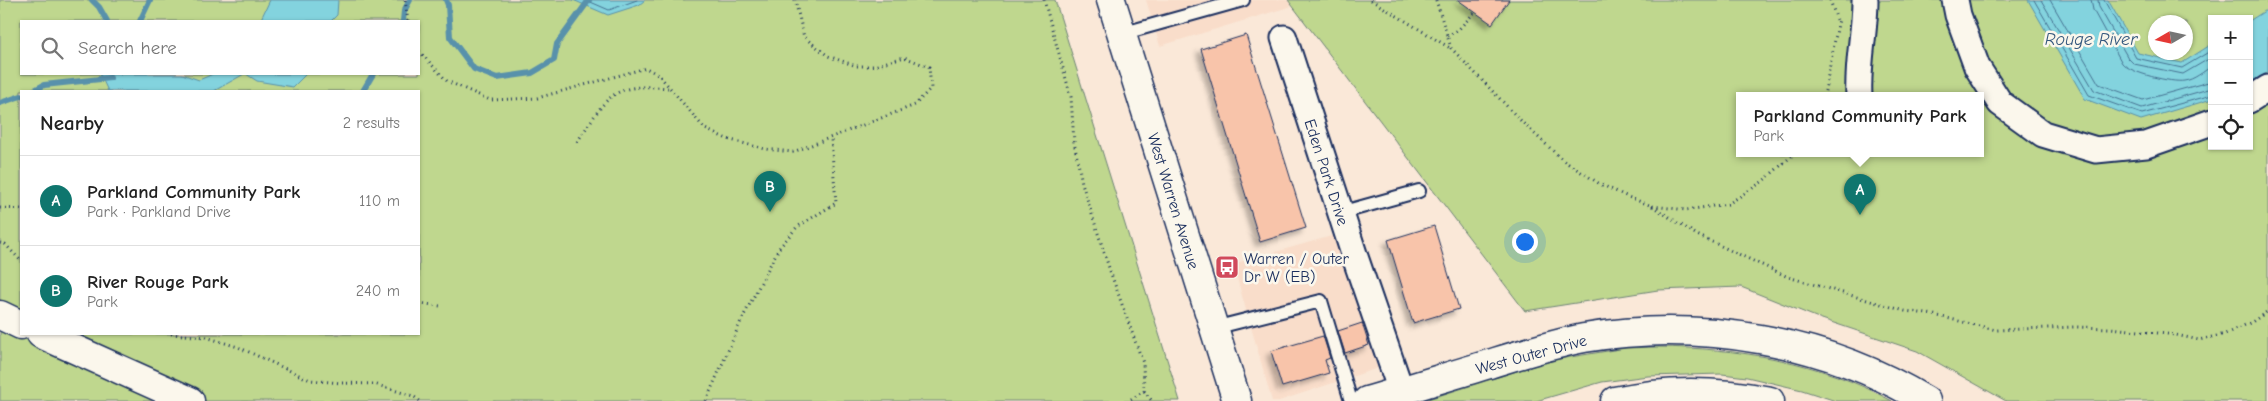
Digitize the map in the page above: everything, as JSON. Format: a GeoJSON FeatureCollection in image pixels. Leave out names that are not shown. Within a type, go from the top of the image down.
{"type":"FeatureCollection","features":[{"type":"Feature","properties":{"kind":"main road","name":"West Warren Avenue"},"geometry":{"type":"LineString","coordinates":[[1111,0],[1237,401]]}},
{"type":"Feature","properties":{"kind":"main road"},"geometry":{"type":"LineString","coordinates":[[0,315],[20,325]]}},
{"type":"Feature","properties":{"kind":"main road","name":"West Outer Drive"},"geometry":{"type":"LineString","coordinates":[[1367,401],[1539,348],[1584,338],[1640,332],[1696,332],[1752,337],[1796,346],[1880,376],[1926,401]]}},
{"type":"Feature","properties":{"kind":"main road"},"geometry":{"type":"LineString","coordinates":[[43,335],[190,401]]}},
{"type":"Feature","properties":{"kind":"main road"},"geometry":{"type":"LineString","coordinates":[[1618,401],[1661,394],[1702,393],[1752,397],[1770,401]]}},
{"type":"Feature","properties":{"kind":"street"},"geometry":{"type":"LineString","coordinates":[[1859,92],[1858,79],[1865,30],[1866,0]]}},
{"type":"Feature","properties":{"kind":"street"},"geometry":{"type":"LineString","coordinates":[[1955,0],[1958,14],[1990,104],[2043,134],[2096,150],[2146,145],[2208,123]]}},
{"type":"Feature","properties":{"kind":"street","name":"Eden Park Drive"},"geometry":{"type":"LineString","coordinates":[[1284,38],[1340,213],[1401,391]]}},
{"type":"Feature","properties":{"kind":"street"},"geometry":{"type":"LineString","coordinates":[[2253,97],[2268,88]]}},
{"type":"Feature","properties":{"kind":"lane"},"geometry":{"type":"LineString","coordinates":[[1121,34],[1243,0]]}},
{"type":"Feature","properties":{"kind":"lane"},"geometry":{"type":"LineString","coordinates":[[1340,213],[1418,191]]}},
{"type":"Feature","properties":{"kind":"lane"},"geometry":{"type":"LineString","coordinates":[[1214,328],[1321,301],[1351,401]]}},
{"type":"Feature","properties":{"kind":"path"},"geometry":{"type":"LineString","coordinates":[[404,0],[408,20]]}},
{"type":"Feature","properties":{"kind":"path"},"geometry":{"type":"LineString","coordinates":[[420,52],[446,81],[490,100],[537,98],[646,68],[659,75],[705,129],[727,139],[765,149],[793,152],[831,140],[915,105],[931,88],[929,67],[904,57],[874,66],[856,66],[828,56],[804,37],[795,0]]}},
{"type":"Feature","properties":{"kind":"path"},"geometry":{"type":"LineString","coordinates":[[1044,0],[1071,97],[1074,142],[1082,183],[1110,272],[1143,363],[1144,391],[1152,401]]}},
{"type":"Feature","properties":{"kind":"path"},"geometry":{"type":"LineString","coordinates":[[1371,0],[1451,48],[1526,126],[1564,161],[1600,184],[1652,206],[1698,235],[1788,277],[1904,311],[1934,315],[1996,330],[2075,327],[2112,328],[2176,335],[2199,340],[2225,334],[2252,322],[2268,311]]}},
{"type":"Feature","properties":{"kind":"path"},"geometry":{"type":"LineString","coordinates":[[1436,0],[1451,48]]}},
{"type":"Feature","properties":{"kind":"path"},"geometry":{"type":"LineString","coordinates":[[1830,0],[1838,26]]}},
{"type":"Feature","properties":{"kind":"path"},"geometry":{"type":"LineString","coordinates":[[1447,36],[1458,30],[1475,12]]}},
{"type":"Feature","properties":{"kind":"path"},"geometry":{"type":"LineString","coordinates":[[1825,92],[1840,17]]}},
{"type":"Feature","properties":{"kind":"path"},"geometry":{"type":"LineString","coordinates":[[577,142],[606,99],[624,89],[645,85],[669,88]]}},
{"type":"Feature","properties":{"kind":"path"},"geometry":{"type":"LineString","coordinates":[[706,401],[741,321],[779,248],[797,227],[836,203],[831,140]]}},
{"type":"Feature","properties":{"kind":"path"},"geometry":{"type":"LineString","coordinates":[[1652,206],[1686,210],[1728,204],[1762,182],[1791,157]]}},
{"type":"Feature","properties":{"kind":"path"},"geometry":{"type":"LineString","coordinates":[[0,208],[20,209]]}},
{"type":"Feature","properties":{"kind":"path"},"geometry":{"type":"LineString","coordinates":[[0,243],[5,244],[20,260]]}},
{"type":"Feature","properties":{"kind":"path"},"geometry":{"type":"LineString","coordinates":[[420,303],[440,306]]}},
{"type":"Feature","properties":{"kind":"path"},"geometry":{"type":"LineString","coordinates":[[183,335],[206,337],[238,347],[310,380],[374,384],[413,396],[420,401]]}},
{"type":"Feature","properties":{"kind":"path"},"geometry":{"type":"LineString","coordinates":[[1128,401],[1144,391]]}},
{"type":"Feature","properties":{"kind":"shaded area"},"geometry":{"type":"Polygon","coordinates":[[[1146,0],[1288,0],[1292,6],[1160,46],[1146,0]]]}},
{"type":"Feature","properties":{"kind":"shaded area"},"geometry":{"type":"Polygon","coordinates":[[[1335,235],[1378,357],[1378,368],[1279,401],[1272,401],[1233,264],[1335,235]]]}},
{"type":"Feature","properties":{"kind":"green space"},"geometry":{"type":"Polygon","coordinates":[[[0,0],[1055,0],[1180,401],[0,401],[0,0]]]}},
{"type":"Feature","properties":{"kind":"green space"},"geometry":{"type":"Polygon","coordinates":[[[1288,0],[2268,0],[2268,401],[2006,401],[1917,351],[1816,317],[1741,287],[1658,290],[1525,311],[1288,0]]]}},
{"type":"Feature","properties":{"kind":"green space"},"geometry":{"type":"Polygon","coordinates":[[[1657,347],[1718,350],[1778,359],[1836,376],[1865,387],[1892,401],[1836,401],[1802,390],[1747,377],[1722,374],[1648,376],[1602,382],[1536,401],[1422,401],[1552,360],[1626,348],[1657,347]]]}},
{"type":"Feature","properties":{"kind":"water"},"geometry":{"type":"Polygon","coordinates":[[[270,0],[338,0],[337,15],[332,20],[260,20],[270,0]]]}},
{"type":"Feature","properties":{"kind":"water"},"geometry":{"type":"Polygon","coordinates":[[[573,0],[645,0],[639,5],[608,15],[573,0]]]}},
{"type":"Feature","properties":{"kind":"water","name":"Rouge River"},"geometry":{"type":"Polygon","coordinates":[[[2028,0],[2108,0],[2138,53],[2148,55],[2148,60],[2169,60],[2182,63],[2187,60],[2193,60],[2193,56],[2208,47],[2208,100],[2141,120],[2085,99],[2028,0]]]}},
{"type":"Feature","properties":{"kind":"water"},"geometry":{"type":"Polygon","coordinates":[[[2268,9],[2268,72],[2253,81],[2253,60],[2253,18],[2268,9]]]}},
{"type":"Feature","properties":{"kind":"water"},"geometry":{"type":"Polygon","coordinates":[[[100,75],[185,75],[199,80],[211,75],[242,75],[216,90],[108,90],[100,75]]]}},
{"type":"Feature","properties":{"kind":"water"},"geometry":{"type":"Polygon","coordinates":[[[248,75],[305,75],[293,87],[257,81],[248,75]]]}},
{"type":"Feature","properties":{"kind":"building"},"geometry":{"type":"Polygon","coordinates":[[[1458,0],[1509,0],[1492,24],[1458,0]]]}},
{"type":"Feature","properties":{"kind":"building"},"geometry":{"type":"Polygon","coordinates":[[[1246,35],[1306,228],[1260,242],[1201,49],[1246,35]]]}},
{"type":"Feature","properties":{"kind":"building"},"geometry":{"type":"Polygon","coordinates":[[[1434,226],[1459,309],[1413,323],[1388,240],[1434,226]]]}},
{"type":"Feature","properties":{"kind":"building"},"geometry":{"type":"Polygon","coordinates":[[[1362,323],[1369,345],[1345,353],[1338,331],[1362,323]]]}},
{"type":"Feature","properties":{"kind":"building"},"geometry":{"type":"Polygon","coordinates":[[[1323,336],[1330,358],[1325,360],[1329,373],[1282,387],[1271,351],[1323,336]]]}},
{"type":"Feature","properties":{"kind":"waterway"},"geometry":{"type":"LineString","coordinates":[[92,0],[99,7],[106,20]]}},
{"type":"Feature","properties":{"kind":"waterway"},"geometry":{"type":"LineString","coordinates":[[140,20],[150,0]]}},
{"type":"Feature","properties":{"kind":"waterway"},"geometry":{"type":"LineString","coordinates":[[403,20],[404,11],[410,0]]}},
{"type":"Feature","properties":{"kind":"waterway"},"geometry":{"type":"LineString","coordinates":[[446,0],[450,37],[474,69],[497,78],[532,73],[554,60],[557,44],[589,0]]}},
{"type":"Feature","properties":{"kind":"waterway"},"geometry":{"type":"LineString","coordinates":[[364,90],[372,75]]}},
{"type":"Feature","properties":{"kind":"waterway"},"geometry":{"type":"LineString","coordinates":[[35,90],[44,85],[110,78]]}},
{"type":"Feature","properties":{"kind":"waterway"},"geometry":{"type":"LineString","coordinates":[[0,103],[20,96]]}},
{"type":"Feature","properties":{"kind":"place","name":"River Rouge Park"},"geometry":{"type":"Point","coordinates":[770,212]}},
{"type":"Feature","properties":{"kind":"place","name":"Parkland Community Park"},"geometry":{"type":"Point","coordinates":[1860,215]}},
{"type":"Feature","properties":{"kind":"place","name":"Warren / Outer Dr W (EB)"},"geometry":{"type":"Point","coordinates":[1227,267]}}]}
